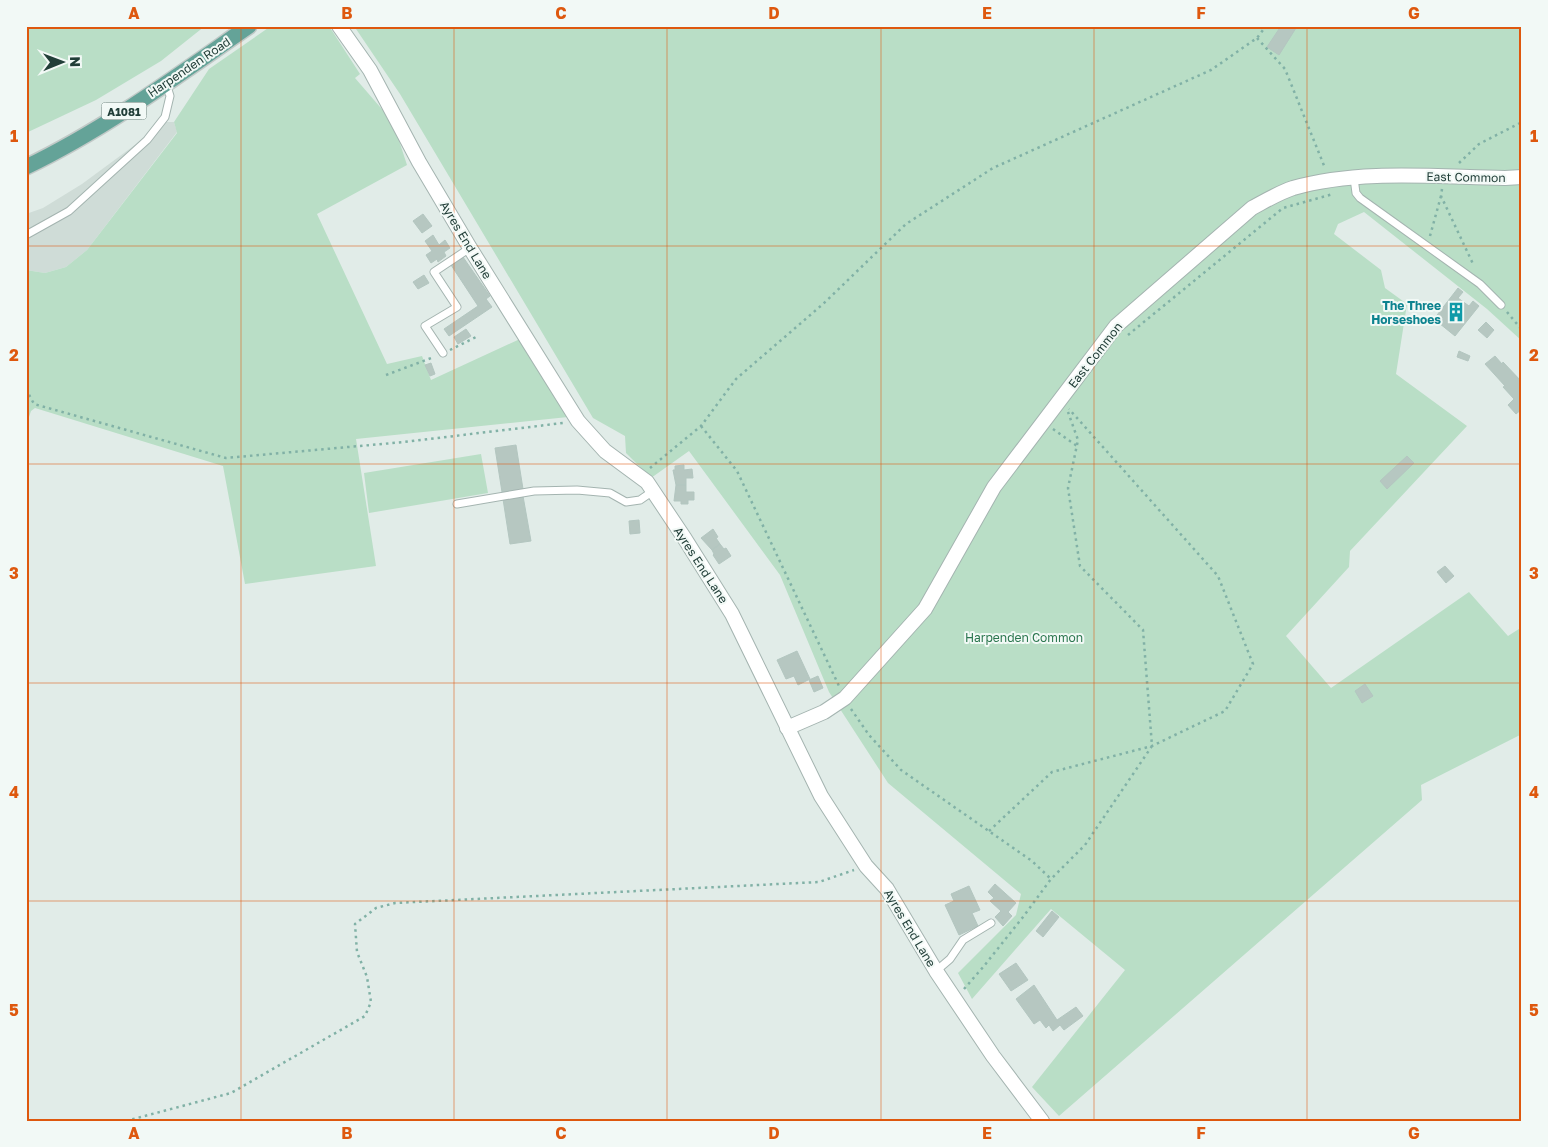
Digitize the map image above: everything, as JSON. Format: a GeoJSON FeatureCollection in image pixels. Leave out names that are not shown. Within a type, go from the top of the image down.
{"type":"FeatureCollection","features":[{"type":"Feature","properties":{"kind":"main road","name":"Harpenden Road"},"geometry":{"type":"LineString","coordinates":[[26,167],[52,155],[100,126],[249,26]]}},
{"type":"Feature","properties":{"kind":"street","name":"Ayres End Lane"},"geometry":{"type":"LineString","coordinates":[[339,26],[370,70],[419,162],[470,248],[578,421],[605,451],[647,482],[732,614],[821,796],[866,866],[887,889],[954,999],[993,1056],[1042,1121]]}},
{"type":"Feature","properties":{"kind":"street","name":"East Common"},"geometry":{"type":"LineString","coordinates":[[787,728],[824,712],[845,698],[925,609],[994,487],[1116,326],[1252,208],[1271,197],[1293,188],[1330,180],[1386,176],[1505,178],[1522,176]]}},
{"type":"Feature","properties":{"kind":"lane"},"geometry":{"type":"LineString","coordinates":[[26,235],[69,211],[147,140],[165,117],[170,96],[166,83]]}},
{"type":"Feature","properties":{"kind":"lane"},"geometry":{"type":"LineString","coordinates":[[1354,178],[1356,193],[1360,198],[1480,284],[1501,305]]}},
{"type":"Feature","properties":{"kind":"lane"},"geometry":{"type":"LineString","coordinates":[[443,353],[425,326],[457,306],[434,272],[470,248]]}},
{"type":"Feature","properties":{"kind":"lane"},"geometry":{"type":"LineString","coordinates":[[457,504],[534,492],[577,490],[610,493],[626,502],[640,500],[653,491]]}},
{"type":"Feature","properties":{"kind":"lane"},"geometry":{"type":"LineString","coordinates":[[936,971],[950,959],[963,940],[991,923]]}},
{"type":"Feature","properties":{"kind":"path"},"geometry":{"type":"LineString","coordinates":[[639,477],[701,426],[736,379],[823,304],[906,224],[993,168],[1211,70],[1257,38],[1266,26]]}},
{"type":"Feature","properties":{"kind":"path"},"geometry":{"type":"LineString","coordinates":[[1122,340],[1283,208],[1334,194],[1285,69],[1257,38]]}},
{"type":"Feature","properties":{"kind":"path"},"geometry":{"type":"LineString","coordinates":[[1427,245],[1441,196],[1443,177],[1479,144],[1522,122]]}},
{"type":"Feature","properties":{"kind":"path"},"geometry":{"type":"LineString","coordinates":[[1441,196],[1480,284]]}},
{"type":"Feature","properties":{"kind":"path"},"geometry":{"type":"LineString","coordinates":[[1501,305],[1522,330]]}},
{"type":"Feature","properties":{"kind":"path"},"geometry":{"type":"LineString","coordinates":[[26,389],[34,404],[226,458],[404,442],[578,421]]}},
{"type":"Feature","properties":{"kind":"path"},"geometry":{"type":"LineString","coordinates":[[954,999],[984,966],[1050,879],[1085,845],[1152,746],[1143,630],[1080,566],[1068,488],[1078,440],[1066,406],[1218,576],[1253,664],[1225,711],[1152,746],[1052,772],[989,831]]}},
{"type":"Feature","properties":{"kind":"path"},"geometry":{"type":"LineString","coordinates":[[1043,422],[1077,446]]}},
{"type":"Feature","properties":{"kind":"path"},"geometry":{"type":"LineString","coordinates":[[701,426],[737,471],[845,698],[869,735],[901,770],[1032,861],[1050,879]]}},
{"type":"Feature","properties":{"kind":"path"},"geometry":{"type":"LineString","coordinates":[[126,1121],[231,1093],[365,1016],[371,1002],[367,977],[357,952],[355,924],[376,908],[396,903],[819,882],[866,866]]}},
{"type":"Feature","properties":{"kind":"shaded area"},"geometry":{"type":"Polygon","coordinates":[[[157,122],[174,122],[177,132],[87,250],[66,267],[45,273],[26,270],[26,214],[43,208],[82,184],[143,139],[157,122]]]}},
{"type":"Feature","properties":{"kind":"green space"},"geometry":{"type":"Polygon","coordinates":[[[26,26],[205,26],[161,61],[96,100],[26,133],[26,26]]]}},
{"type":"Feature","properties":{"kind":"green space"},"geometry":{"type":"Polygon","coordinates":[[[271,26],[329,26],[360,74],[355,78],[393,122],[407,165],[317,214],[387,364],[422,356],[431,380],[520,339],[568,417],[356,439],[376,566],[245,584],[223,466],[35,408],[31,411],[26,426],[26,270],[45,273],[66,267],[87,250],[177,133],[174,122],[209,69],[271,26]]]}},
{"type":"Feature","properties":{"kind":"green space","name":"Harpenden Common"},"geometry":{"type":"Polygon","coordinates":[[[354,26],[1522,26],[1522,341],[1487,309],[1364,212],[1338,224],[1334,234],[1381,270],[1385,288],[1407,304],[1396,374],[1467,426],[1350,551],[1349,567],[1286,636],[1331,688],[1469,592],[1508,636],[1522,627],[1522,734],[1421,785],[1422,800],[1059,1116],[1032,1087],[1125,970],[1051,909],[972,999],[958,973],[1016,915],[1021,894],[888,783],[829,692],[780,575],[689,451],[651,478],[626,453],[625,436],[593,418],[400,94],[354,26]]]}},
{"type":"Feature","properties":{"kind":"green space"},"geometry":{"type":"Polygon","coordinates":[[[481,454],[488,493],[369,513],[364,473],[481,454]]]}},
{"type":"Feature","properties":{"kind":"building"},"geometry":{"type":"Polygon","coordinates":[[[1281,26],[1294,26],[1296,28],[1279,55],[1267,47],[1281,26]]]}},
{"type":"Feature","properties":{"kind":"building"},"geometry":{"type":"Polygon","coordinates":[[[423,214],[432,226],[422,233],[413,221],[423,214]]]}},
{"type":"Feature","properties":{"kind":"building"},"geometry":{"type":"Polygon","coordinates":[[[433,235],[439,245],[445,240],[450,248],[444,252],[446,256],[438,262],[437,259],[431,263],[426,255],[432,251],[425,241],[433,235]]]}},
{"type":"Feature","properties":{"kind":"building"},"geometry":{"type":"Polygon","coordinates":[[[463,257],[490,296],[486,299],[492,307],[449,336],[444,329],[478,306],[451,265],[463,257]]]}},
{"type":"Feature","properties":{"kind":"building"},"geometry":{"type":"Polygon","coordinates":[[[424,275],[429,283],[418,289],[413,282],[424,275]]]}},
{"type":"Feature","properties":{"kind":"building","name":"The Three Horseshoes"},"geometry":{"type":"Polygon","coordinates":[[[1458,288],[1463,292],[1458,298],[1469,306],[1473,301],[1479,306],[1455,336],[1434,319],[1458,288]]]}},
{"type":"Feature","properties":{"kind":"building"},"geometry":{"type":"Polygon","coordinates":[[[1486,322],[1494,330],[1487,338],[1478,330],[1486,322]]]}},
{"type":"Feature","properties":{"kind":"building"},"geometry":{"type":"Polygon","coordinates":[[[466,329],[471,336],[458,344],[454,337],[466,329]]]}},
{"type":"Feature","properties":{"kind":"building"},"geometry":{"type":"Polygon","coordinates":[[[1459,351],[1470,356],[1468,361],[1457,357],[1459,351]]]}},
{"type":"Feature","properties":{"kind":"building"},"geometry":{"type":"Polygon","coordinates":[[[1495,356],[1522,382],[1522,409],[1516,414],[1508,405],[1514,399],[1485,364],[1495,356]]]}},
{"type":"Feature","properties":{"kind":"building"},"geometry":{"type":"Polygon","coordinates":[[[431,363],[435,374],[430,376],[425,365],[431,363]]]}},
{"type":"Feature","properties":{"kind":"building"},"geometry":{"type":"Polygon","coordinates":[[[516,445],[523,489],[502,492],[495,448],[516,445]]]}},
{"type":"Feature","properties":{"kind":"building"},"geometry":{"type":"Polygon","coordinates":[[[1407,456],[1414,463],[1387,489],[1380,481],[1407,456]]]}},
{"type":"Feature","properties":{"kind":"building"},"geometry":{"type":"Polygon","coordinates":[[[684,465],[684,470],[692,469],[693,478],[686,478],[686,485],[676,485],[673,470],[675,470],[675,466],[684,465]]]}},
{"type":"Feature","properties":{"kind":"building"},"geometry":{"type":"Polygon","coordinates":[[[676,485],[686,485],[686,492],[694,492],[694,500],[688,500],[688,504],[674,501],[676,485]]]}},
{"type":"Feature","properties":{"kind":"building"},"geometry":{"type":"Polygon","coordinates":[[[523,496],[531,541],[510,544],[503,499],[523,496]]]}},
{"type":"Feature","properties":{"kind":"building"},"geometry":{"type":"Polygon","coordinates":[[[639,520],[640,533],[630,534],[629,521],[639,520]]]}},
{"type":"Feature","properties":{"kind":"building"},"geometry":{"type":"Polygon","coordinates":[[[713,529],[720,544],[712,550],[701,538],[713,529]]]}},
{"type":"Feature","properties":{"kind":"building"},"geometry":{"type":"Polygon","coordinates":[[[720,544],[724,549],[726,548],[731,556],[719,564],[712,550],[720,544]]]}},
{"type":"Feature","properties":{"kind":"building"},"geometry":{"type":"Polygon","coordinates":[[[1445,566],[1454,576],[1446,583],[1437,572],[1445,566]]]}},
{"type":"Feature","properties":{"kind":"building"},"geometry":{"type":"Polygon","coordinates":[[[797,651],[810,679],[798,685],[794,676],[786,679],[777,660],[797,651]]]}},
{"type":"Feature","properties":{"kind":"building"},"geometry":{"type":"Polygon","coordinates":[[[818,676],[823,688],[814,692],[809,680],[818,676]]]}},
{"type":"Feature","properties":{"kind":"building"},"geometry":{"type":"Polygon","coordinates":[[[1365,684],[1373,696],[1362,703],[1355,691],[1365,684]]]}},
{"type":"Feature","properties":{"kind":"building"},"geometry":{"type":"Polygon","coordinates":[[[995,884],[1016,903],[1008,912],[1012,916],[1003,926],[995,917],[1001,911],[990,901],[994,898],[988,892],[995,884]]]}},
{"type":"Feature","properties":{"kind":"building"},"geometry":{"type":"Polygon","coordinates":[[[969,886],[980,910],[972,913],[978,926],[959,935],[945,905],[954,901],[951,894],[969,886]]]}},
{"type":"Feature","properties":{"kind":"building"},"geometry":{"type":"Polygon","coordinates":[[[1052,911],[1059,917],[1043,937],[1036,931],[1052,911]]]}},
{"type":"Feature","properties":{"kind":"building"},"geometry":{"type":"Polygon","coordinates":[[[1016,963],[1028,980],[1011,991],[999,974],[1016,963]]]}},
{"type":"Feature","properties":{"kind":"building"},"geometry":{"type":"Polygon","coordinates":[[[1034,985],[1057,1020],[1076,1007],[1083,1016],[1064,1030],[1060,1025],[1053,1031],[1049,1025],[1046,1028],[1040,1020],[1034,1024],[1016,999],[1034,985]]]}},
{"type":"Feature","properties":{"kind":"place","name":"The Three Horseshoes"},"geometry":{"type":"Point","coordinates":[1456,312]}}]}
